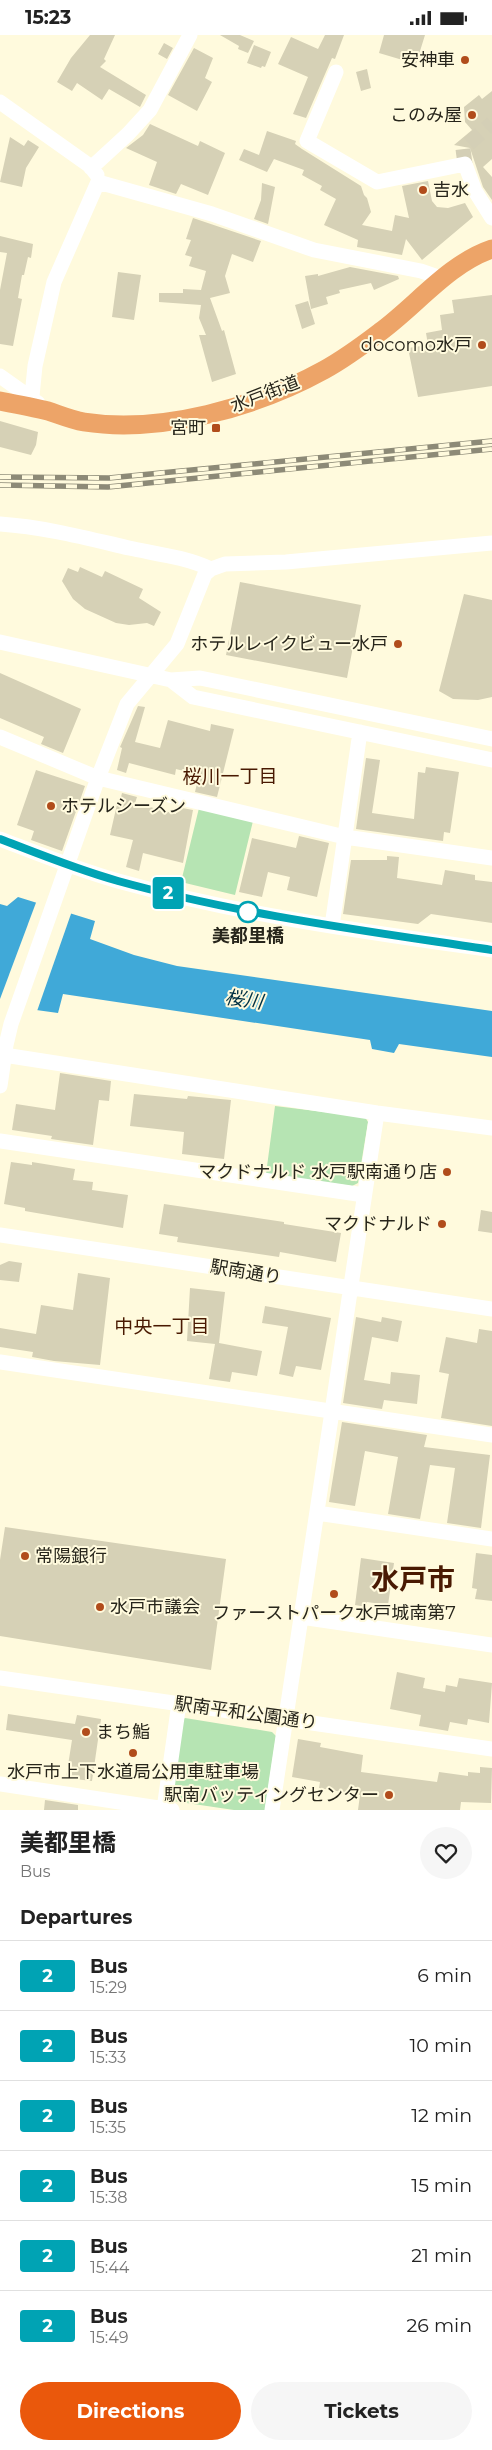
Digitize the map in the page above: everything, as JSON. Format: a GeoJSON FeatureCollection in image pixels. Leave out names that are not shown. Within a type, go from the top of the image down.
{"type":"FeatureCollection","features":[{"type":"Feature","properties":{"kind":"main road","name":"水戸街道"},"geometry":{"type":"LineString","coordinates":[[0,401],[46,411],[77,421],[123,425],[168,421],[228,409],[292,386],[325,370],[382,331],[465,262],[492,249]]}},
{"type":"Feature","properties":{"kind":"street"},"geometry":{"type":"LineString","coordinates":[[32,396],[36,366],[54,282],[95,175],[150,110],[190,35]]}},
{"type":"Feature","properties":{"kind":"street"},"geometry":{"type":"LineString","coordinates":[[336,72],[307,141],[377,182],[465,164],[475,191],[492,218]]}},
{"type":"Feature","properties":{"kind":"street"},"geometry":{"type":"LineString","coordinates":[[0,102],[95,175],[212,214],[314,251],[421,271],[444,279]]}},
{"type":"Feature","properties":{"kind":"street"},"geometry":{"type":"LineString","coordinates":[[0,376],[32,396],[46,411]]}},
{"type":"Feature","properties":{"kind":"street"},"geometry":{"type":"LineString","coordinates":[[0,524],[50,529],[128,548],[190,559],[211,569]]}},
{"type":"Feature","properties":{"kind":"street"},"geometry":{"type":"LineString","coordinates":[[0,1086],[3,1048],[98,778],[127,704],[177,644],[184,632],[200,584],[211,569],[225,564],[286,562],[492,543]]}},
{"type":"Feature","properties":{"kind":"street"},"geometry":{"type":"LineString","coordinates":[[0,639],[171,680],[200,677],[492,739]]}},
{"type":"Feature","properties":{"kind":"street"},"geometry":{"type":"LineString","coordinates":[[171,680],[193,697],[492,760]]}},
{"type":"Feature","properties":{"kind":"street"},"geometry":{"type":"LineString","coordinates":[[332,926],[360,732]]}},
{"type":"Feature","properties":{"kind":"street"},"geometry":{"type":"LineString","coordinates":[[0,737],[98,778],[345,837],[492,858]]}},
{"type":"Feature","properties":{"kind":"street"},"geometry":{"type":"LineString","coordinates":[[0,839],[68,865],[118,881],[225,907],[332,926],[492,950]]}},
{"type":"Feature","properties":{"kind":"street"},"geometry":{"type":"LineString","coordinates":[[3,1048],[377,1113],[492,1128]]}},
{"type":"Feature","properties":{"kind":"street"},"geometry":{"type":"LineString","coordinates":[[272,1810],[377,1113]]}},
{"type":"Feature","properties":{"kind":"street"},"geometry":{"type":"LineString","coordinates":[[0,1141],[364,1195]]}},
{"type":"Feature","properties":{"kind":"street","name":"駅南通り"},"geometry":{"type":"LineString","coordinates":[[0,1235],[492,1309]]}},
{"type":"Feature","properties":{"kind":"street"},"geometry":{"type":"LineString","coordinates":[[0,1362],[492,1435]]}},
{"type":"Feature","properties":{"kind":"street"},"geometry":{"type":"LineString","coordinates":[[317,1513],[492,1539]]}},
{"type":"Feature","properties":{"kind":"street"},"geometry":{"type":"LineString","coordinates":[[301,1617],[492,1645]]}},
{"type":"Feature","properties":{"kind":"street","name":"駅南平和公園通り"},"geometry":{"type":"LineString","coordinates":[[0,1678],[492,1749]]}},
{"type":"Feature","properties":{"kind":"street"},"geometry":{"type":"LineString","coordinates":[[0,1784],[168,1809],[179,1703]]}},
{"type":"Feature","properties":{"kind":"green space"},"geometry":{"type":"Polygon","coordinates":[[[199,808],[253,821],[235,895],[181,882],[199,808]]]}},
{"type":"Feature","properties":{"kind":"green space"},"geometry":{"type":"Polygon","coordinates":[[[275,1106],[365,1117],[368,1122],[358,1183],[352,1186],[266,1174],[275,1106]]]}},
{"type":"Feature","properties":{"kind":"green space"},"geometry":{"type":"Polygon","coordinates":[[[185,1718],[272,1732],[276,1736],[265,1810],[234,1810],[173,1801],[171,1797],[182,1720],[185,1718]]]}},
{"type":"Feature","properties":{"kind":"water","name":"桜川"},"geometry":{"type":"Polygon","coordinates":[[[18,897],[95,921],[90,939],[134,955],[177,966],[492,1011],[492,1057],[399,1044],[394,1053],[372,1049],[370,1040],[63,994],[58,1013],[0,1005],[0,904],[7,906],[18,897]]]}},
{"type":"Feature","properties":{"kind":"pier"},"geometry":{"type":"Polygon","coordinates":[[[37,900],[72,911],[36,1014],[0,1007],[0,999],[37,900]]]}},
{"type":"Feature","properties":{"kind":"building"},"geometry":{"type":"Polygon","coordinates":[[[90,35],[115,35],[104,59],[106,61],[100,67],[146,95],[140,107],[109,89],[102,100],[77,83],[72,91],[57,82],[71,58],[90,35]]]}},
{"type":"Feature","properties":{"kind":"building"},"geometry":{"type":"Polygon","coordinates":[[[220,35],[240,35],[254,41],[248,53],[238,49],[239,46],[220,35]]]}},
{"type":"Feature","properties":{"kind":"building"},"geometry":{"type":"Polygon","coordinates":[[[325,35],[344,35],[335,59],[332,58],[306,118],[293,114],[308,77],[278,64],[291,37],[318,49],[325,35]]]}},
{"type":"Feature","properties":{"kind":"building"},"geometry":{"type":"Polygon","coordinates":[[[384,35],[425,35],[416,64],[379,53],[384,35]]]}},
{"type":"Feature","properties":{"kind":"building"},"geometry":{"type":"Polygon","coordinates":[[[164,43],[173,48],[167,59],[158,54],[164,43]]]}},
{"type":"Feature","properties":{"kind":"building"},"geometry":{"type":"Polygon","coordinates":[[[254,45],[271,52],[265,67],[262,66],[261,68],[247,63],[254,45]]]}},
{"type":"Feature","properties":{"kind":"building"},"geometry":{"type":"Polygon","coordinates":[[[194,48],[213,58],[205,78],[212,82],[197,111],[168,95],[194,48]]]}},
{"type":"Feature","properties":{"kind":"building"},"geometry":{"type":"Polygon","coordinates":[[[367,69],[371,88],[361,91],[356,72],[367,69]]]}},
{"type":"Feature","properties":{"kind":"building"},"geometry":{"type":"Polygon","coordinates":[[[492,91],[492,159],[483,167],[492,177],[492,200],[483,187],[470,148],[454,145],[472,130],[465,122],[464,107],[479,95],[482,99],[492,91]]]}},
{"type":"Feature","properties":{"kind":"building"},"geometry":{"type":"Polygon","coordinates":[[[150,124],[198,146],[200,141],[225,153],[208,195],[181,184],[176,194],[149,185],[157,162],[126,148],[143,135],[150,124]]]}},
{"type":"Feature","properties":{"kind":"building"},"geometry":{"type":"Polygon","coordinates":[[[267,131],[296,141],[295,144],[302,149],[361,186],[371,212],[362,225],[392,231],[395,215],[409,218],[402,186],[428,181],[432,201],[437,207],[448,208],[465,203],[473,217],[422,260],[406,239],[402,255],[357,247],[358,240],[324,225],[336,199],[320,190],[322,186],[302,175],[304,170],[274,159],[267,172],[239,160],[244,149],[259,155],[267,131]]]}},
{"type":"Feature","properties":{"kind":"building"},"geometry":{"type":"Polygon","coordinates":[[[10,137],[24,146],[28,140],[39,147],[26,168],[22,187],[0,182],[10,137]]]}},
{"type":"Feature","properties":{"kind":"building"},"geometry":{"type":"Polygon","coordinates":[[[262,183],[275,187],[268,224],[254,219],[261,200],[262,183]]]}},
{"type":"Feature","properties":{"kind":"building"},"geometry":{"type":"Polygon","coordinates":[[[193,218],[261,241],[253,262],[232,254],[225,276],[230,293],[210,298],[222,331],[224,330],[236,374],[212,382],[199,335],[206,335],[199,318],[201,305],[159,302],[159,293],[183,293],[183,289],[201,290],[206,271],[189,266],[192,257],[185,255],[191,240],[186,239],[193,218]]]}},
{"type":"Feature","properties":{"kind":"building"},"geometry":{"type":"Polygon","coordinates":[[[0,236],[33,244],[31,258],[28,257],[24,275],[22,275],[18,298],[22,299],[13,346],[0,344],[0,290],[7,253],[0,252],[0,236]]]}},
{"type":"Feature","properties":{"kind":"building"},"geometry":{"type":"Polygon","coordinates":[[[350,267],[398,276],[399,279],[374,290],[371,283],[339,290],[340,293],[326,297],[328,304],[311,309],[305,276],[318,274],[318,276],[350,267]]]}},
{"type":"Feature","properties":{"kind":"building"},"geometry":{"type":"Polygon","coordinates":[[[118,272],[141,275],[134,320],[112,317],[118,272]]]}},
{"type":"Feature","properties":{"kind":"building"},"geometry":{"type":"Polygon","coordinates":[[[492,295],[492,386],[418,397],[408,348],[428,345],[426,333],[442,330],[440,315],[454,313],[452,300],[492,295]]]}},
{"type":"Feature","properties":{"kind":"building"},"geometry":{"type":"Polygon","coordinates":[[[308,301],[315,324],[302,329],[295,305],[308,301]]]}},
{"type":"Feature","properties":{"kind":"building"},"geometry":{"type":"Polygon","coordinates":[[[0,421],[38,432],[36,445],[31,455],[0,447],[0,421]]]}},
{"type":"Feature","properties":{"kind":"building"},"geometry":{"type":"Polygon","coordinates":[[[80,567],[102,577],[105,571],[143,589],[139,598],[161,612],[154,626],[147,623],[129,625],[116,623],[85,609],[73,599],[62,581],[68,568],[78,572],[80,567]]]}},
{"type":"Feature","properties":{"kind":"building"},"geometry":{"type":"Polygon","coordinates":[[[240,582],[361,605],[347,678],[226,655],[240,582]]]}},
{"type":"Feature","properties":{"kind":"building"},"geometry":{"type":"Polygon","coordinates":[[[464,594],[492,600],[492,697],[478,700],[453,699],[439,691],[464,594]]]}},
{"type":"Feature","properties":{"kind":"building"},"geometry":{"type":"Polygon","coordinates":[[[0,673],[81,709],[63,753],[41,744],[44,737],[0,718],[0,673]]]}},
{"type":"Feature","properties":{"kind":"building"},"geometry":{"type":"Polygon","coordinates":[[[138,706],[145,707],[135,742],[160,748],[168,720],[210,731],[211,724],[234,729],[217,797],[195,792],[199,775],[176,769],[175,775],[129,763],[126,773],[117,770],[122,748],[120,747],[138,706]]]}},
{"type":"Feature","properties":{"kind":"building"},"geometry":{"type":"Polygon","coordinates":[[[366,758],[380,760],[372,813],[414,819],[418,772],[425,773],[426,767],[459,772],[450,833],[444,832],[443,841],[356,829],[366,758]]]}},
{"type":"Feature","properties":{"kind":"building","name":"ホテルシーズン"},"geometry":{"type":"Polygon","coordinates":[[[36,770],[85,786],[62,851],[31,840],[34,831],[17,825],[36,770]]]}},
{"type":"Feature","properties":{"kind":"building"},"geometry":{"type":"Polygon","coordinates":[[[122,793],[137,797],[135,803],[176,814],[177,807],[193,810],[183,863],[143,853],[139,871],[126,867],[133,840],[110,835],[118,800],[120,801],[122,793]]]}},
{"type":"Feature","properties":{"kind":"building"},"geometry":{"type":"Polygon","coordinates":[[[299,836],[329,843],[317,897],[287,890],[290,877],[268,872],[262,897],[239,892],[252,838],[296,848],[299,836]]]}},
{"type":"Feature","properties":{"kind":"building"},"geometry":{"type":"Polygon","coordinates":[[[387,856],[399,857],[397,878],[442,885],[445,870],[475,875],[475,880],[492,882],[492,923],[431,914],[418,924],[343,914],[351,860],[387,860],[387,856]]]}},
{"type":"Feature","properties":{"kind":"building"},"geometry":{"type":"Polygon","coordinates":[[[60,1073],[111,1081],[109,1101],[99,1100],[93,1145],[51,1139],[52,1136],[12,1130],[16,1104],[55,1110],[60,1073]]]}},
{"type":"Feature","properties":{"kind":"building"},"geometry":{"type":"Polygon","coordinates":[[[134,1094],[187,1099],[188,1096],[231,1100],[224,1159],[182,1154],[184,1132],[130,1126],[134,1094]]]}},
{"type":"Feature","properties":{"kind":"building"},"geometry":{"type":"Polygon","coordinates":[[[11,1162],[32,1165],[32,1162],[75,1169],[73,1180],[93,1182],[92,1190],[128,1195],[123,1228],[25,1211],[25,1208],[4,1204],[11,1162]]]}},
{"type":"Feature","properties":{"kind":"building"},"geometry":{"type":"Polygon","coordinates":[[[164,1204],[284,1222],[284,1224],[341,1233],[336,1262],[280,1252],[279,1257],[177,1242],[178,1237],[159,1234],[164,1204]]]}},
{"type":"Feature","properties":{"kind":"building"},"geometry":{"type":"Polygon","coordinates":[[[481,1210],[492,1212],[492,1233],[478,1231],[481,1210]]]}},
{"type":"Feature","properties":{"kind":"building"},"geometry":{"type":"Polygon","coordinates":[[[9,1261],[22,1263],[19,1282],[0,1280],[0,1265],[9,1261]]]}},
{"type":"Feature","properties":{"kind":"building"},"geometry":{"type":"Polygon","coordinates":[[[78,1273],[110,1278],[100,1365],[54,1361],[32,1357],[33,1352],[0,1347],[0,1328],[36,1334],[41,1305],[73,1310],[78,1273]]]}},
{"type":"Feature","properties":{"kind":"building"},"geometry":{"type":"Polygon","coordinates":[[[190,1288],[225,1292],[219,1343],[262,1351],[257,1376],[232,1372],[230,1382],[209,1379],[215,1344],[187,1341],[190,1288]]]}},
{"type":"Feature","properties":{"kind":"building"},"geometry":{"type":"Polygon","coordinates":[[[265,1306],[331,1318],[321,1370],[296,1366],[293,1377],[279,1374],[288,1327],[262,1323],[265,1306]]]}},
{"type":"Feature","properties":{"kind":"building"},"geometry":{"type":"Polygon","coordinates":[[[356,1317],[381,1322],[382,1317],[402,1321],[398,1342],[372,1337],[364,1380],[390,1384],[391,1372],[420,1375],[417,1404],[384,1400],[382,1409],[343,1403],[356,1317]]]}},
{"type":"Feature","properties":{"kind":"building"},"geometry":{"type":"Polygon","coordinates":[[[479,1329],[492,1331],[492,1426],[441,1418],[449,1374],[439,1372],[446,1337],[477,1343],[479,1329]]]}},
{"type":"Feature","properties":{"kind":"building"},"geometry":{"type":"Polygon","coordinates":[[[342,1422],[427,1435],[424,1447],[490,1455],[481,1528],[447,1523],[455,1468],[430,1465],[420,1519],[388,1514],[398,1457],[365,1451],[355,1506],[329,1502],[342,1422]]]}},
{"type":"Feature","properties":{"kind":"building"},"geometry":{"type":"Polygon","coordinates":[[[5,1527],[226,1559],[211,1670],[0,1636],[0,1560],[5,1527]]]}},
{"type":"Feature","properties":{"kind":"building"},"geometry":{"type":"Polygon","coordinates":[[[476,1553],[492,1555],[492,1601],[475,1599],[477,1589],[472,1588],[476,1553]]]}},
{"type":"Feature","properties":{"kind":"building"},"geometry":{"type":"Polygon","coordinates":[[[361,1558],[394,1563],[388,1605],[367,1602],[367,1607],[355,1605],[361,1558]]]}},
{"type":"Feature","properties":{"kind":"building"},"geometry":{"type":"Polygon","coordinates":[[[397,1672],[425,1678],[423,1688],[445,1692],[446,1685],[457,1687],[459,1678],[492,1683],[489,1723],[468,1719],[467,1725],[450,1722],[448,1731],[419,1726],[421,1715],[390,1709],[397,1672]]]}},
{"type":"Feature","properties":{"kind":"building"},"geometry":{"type":"Polygon","coordinates":[[[8,1714],[75,1724],[77,1715],[101,1719],[92,1781],[66,1778],[72,1740],[6,1730],[8,1714]]]}},
{"type":"Feature","properties":{"kind":"building"},"geometry":{"type":"Polygon","coordinates":[[[298,1739],[321,1743],[320,1747],[363,1755],[361,1772],[437,1782],[439,1772],[468,1776],[468,1772],[480,1773],[480,1767],[492,1768],[491,1803],[461,1802],[460,1810],[358,1810],[360,1795],[319,1788],[320,1782],[292,1777],[298,1739]]]}},
{"type":"Feature","properties":{"kind":"building"},"geometry":{"type":"Polygon","coordinates":[[[45,1800],[78,1805],[78,1810],[44,1810],[45,1800]]]}},
{"type":"Feature","properties":{"kind":"tunnel"},"geometry":{"type":"LineString","coordinates":[[465,164],[463,149],[492,123]]}},
{"type":"Feature","properties":{"kind":"railway"},"geometry":{"type":"LineString","coordinates":[[0,477],[109,478],[492,441]]}},
{"type":"Feature","properties":{"kind":"railway"},"geometry":{"type":"LineString","coordinates":[[0,485],[108,487],[492,449]]}},
{"type":"Feature","properties":{"kind":"bus line","name":"2"},"geometry":{"type":"LineString","coordinates":[[0,839],[68,865],[118,881],[225,907],[262,915],[492,950]]}},
{"type":"Feature","properties":{"kind":"place","name":"安神車"},"geometry":{"type":"Point","coordinates":[465,60]}},
{"type":"Feature","properties":{"kind":"place","name":"このみ屋"},"geometry":{"type":"Point","coordinates":[472,115]}},
{"type":"Feature","properties":{"kind":"place","name":"吉水"},"geometry":{"type":"Point","coordinates":[423,190]}},
{"type":"Feature","properties":{"kind":"place","name":"docomo水戸"},"geometry":{"type":"Point","coordinates":[482,345]}},
{"type":"Feature","properties":{"kind":"place","name":"宮町"},"geometry":{"type":"Point","coordinates":[216,428]}},
{"type":"Feature","properties":{"kind":"place","name":"ホテルレイクビュー水戸"},"geometry":{"type":"Point","coordinates":[398,644]}},
{"type":"Feature","properties":{"kind":"place","name":"ホテルシーズン"},"geometry":{"type":"Point","coordinates":[51,806]}},
{"type":"Feature","properties":{"kind":"place","name":"美都里橋"},"geometry":{"type":"Point","coordinates":[248,912]}},
{"type":"Feature","properties":{"kind":"place","name":"マクドナルド 水戸駅南通り店"},"geometry":{"type":"Point","coordinates":[447,1172]}},
{"type":"Feature","properties":{"kind":"place","name":"マクドナルド"},"geometry":{"type":"Point","coordinates":[442,1224]}},
{"type":"Feature","properties":{"kind":"place","name":"常陽銀行"},"geometry":{"type":"Point","coordinates":[25,1556]}},
{"type":"Feature","properties":{"kind":"place","name":"ファーストパーク水戸城南第7"},"geometry":{"type":"Point","coordinates":[334,1594]}},
{"type":"Feature","properties":{"kind":"place","name":"水戸市議会"},"geometry":{"type":"Point","coordinates":[100,1607]}},
{"type":"Feature","properties":{"kind":"place","name":"まち鮨"},"geometry":{"type":"Point","coordinates":[86,1732]}},
{"type":"Feature","properties":{"kind":"place","name":"水戸市上下水道局公用車駐車場"},"geometry":{"type":"Point","coordinates":[133,1753]}},
{"type":"Feature","properties":{"kind":"place","name":"駅南バッティングセンター"},"geometry":{"type":"Point","coordinates":[389,1795]}},
{"type":"Feature","properties":{"kind":"district","name":"桜川一丁目"},"geometry":{"type":"Point","coordinates":[230,776]}},
{"type":"Feature","properties":{"kind":"district","name":"中央一丁目"},"geometry":{"type":"Point","coordinates":[162,1326]}},
{"type":"Feature","properties":{"kind":"district","name":"水戸市"},"geometry":{"type":"Point","coordinates":[413,1579]}}]}
